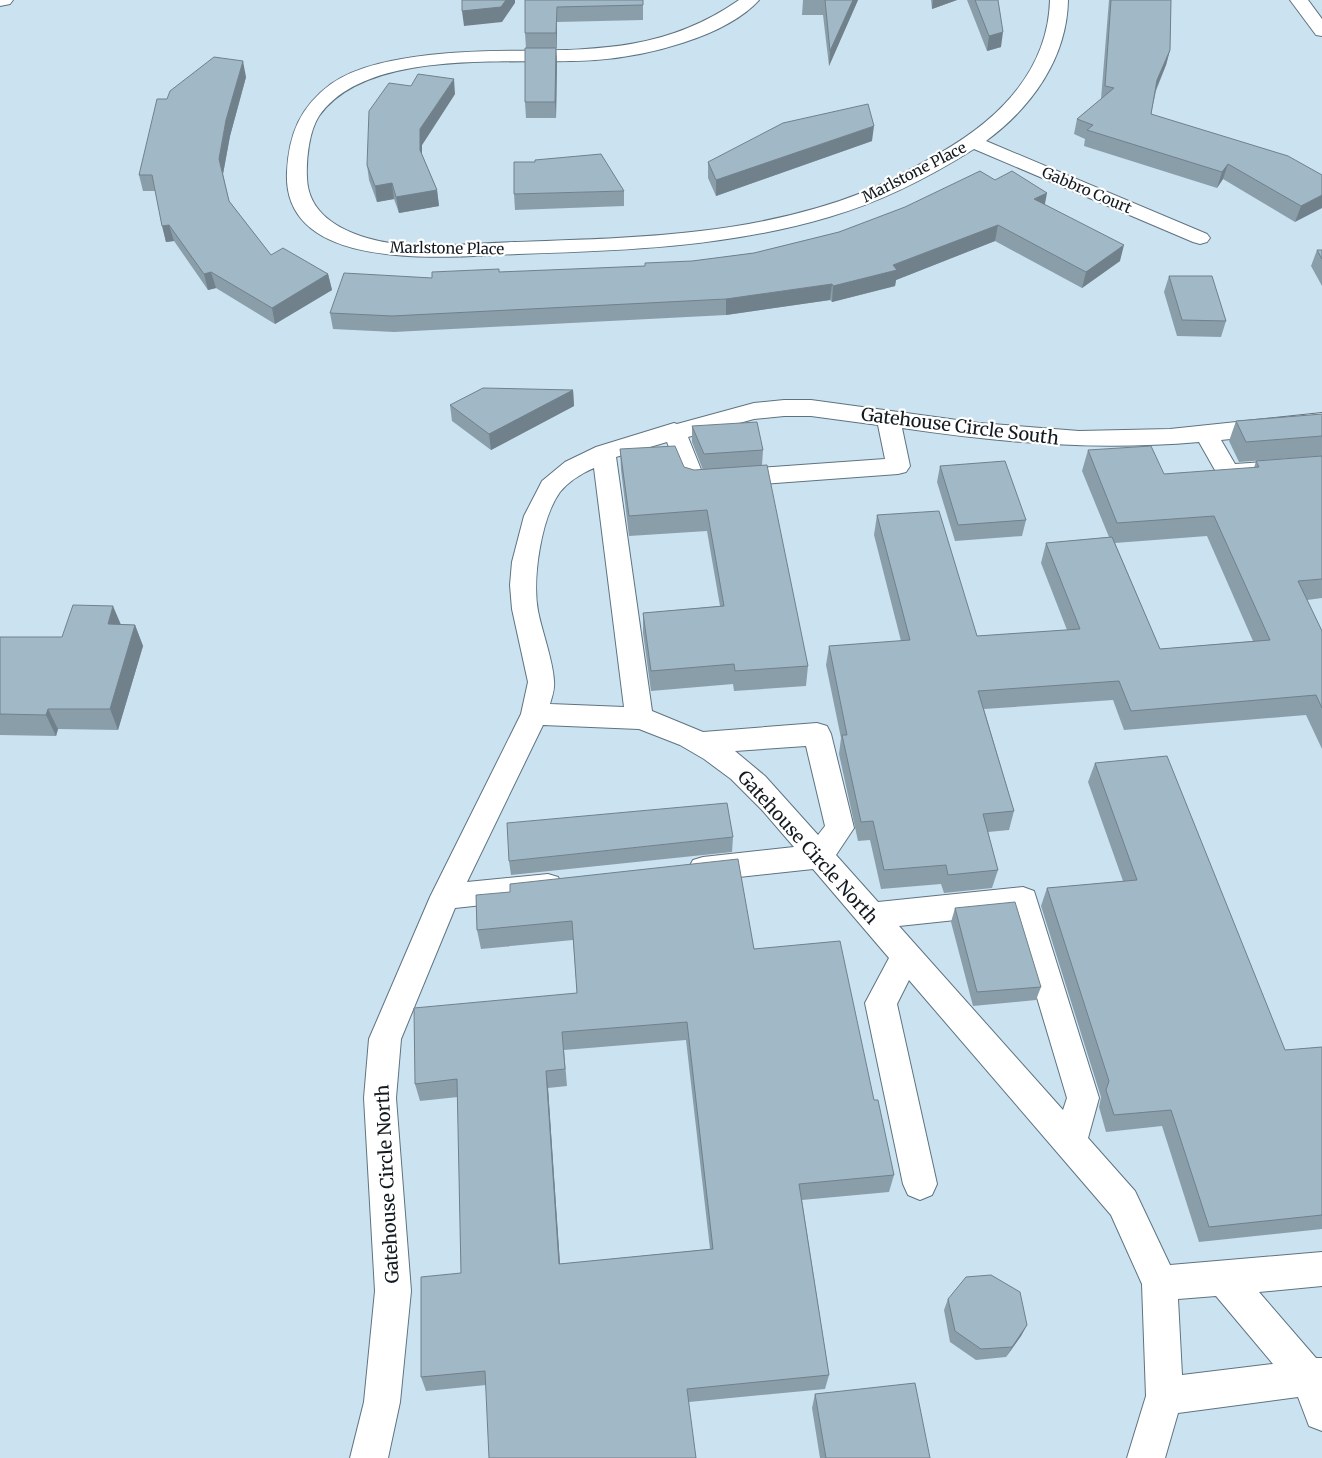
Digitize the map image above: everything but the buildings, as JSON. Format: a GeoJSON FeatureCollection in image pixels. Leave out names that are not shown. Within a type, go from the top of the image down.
{"type":"FeatureCollection","features":[{"type":"Feature","properties":{"kind":"street"},"geometry":{"type":"LineString","coordinates":[[0,2],[4,0]]}},
{"type":"Feature","properties":{"kind":"street","name":"Marlstone Place"},"geometry":{"type":"LineString","coordinates":[[750,0],[712,24],[689,33],[631,50],[566,57],[426,60],[391,65],[367,73],[341,86],[324,99],[311,114],[304,128],[296,171],[296,187],[304,206],[316,220],[335,233],[359,243],[391,249],[422,250],[596,247],[679,241],[767,227],[803,218],[851,203],[900,183],[973,142],[995,125],[1033,82],[1046,61],[1055,36],[1059,14],[1058,0]]}},
{"type":"Feature","properties":{"kind":"street"},"geometry":{"type":"LineString","coordinates":[[1299,0],[1322,31]]}},
{"type":"Feature","properties":{"kind":"street","name":"Gabbro Court"},"geometry":{"type":"LineString","coordinates":[[973,142],[1200,238]]}},
{"type":"Feature","properties":{"kind":"street","name":"Gatehouse Circle South"},"geometry":{"type":"LineString","coordinates":[[535,714],[541,682],[525,609],[523,585],[525,562],[536,516],[551,487],[573,468],[604,453],[674,431],[731,416],[784,408],[811,408],[1011,434],[1078,439],[1128,439],[1322,421]]}},
{"type":"Feature","properties":{"kind":"street"},"geometry":{"type":"LineString","coordinates":[[674,431],[694,481],[898,466],[888,417]]}},
{"type":"Feature","properties":{"kind":"street"},"geometry":{"type":"LineString","coordinates":[[1205,432],[1228,473],[1322,466]]}},
{"type":"Feature","properties":{"kind":"street"},"geometry":{"type":"LineString","coordinates":[[604,453],[639,718]]}},
{"type":"Feature","properties":{"kind":"street","name":"Gatehouse Circle North"},"geometry":{"type":"LineString","coordinates":[[369,1458],[382,1402],[393,1291],[380,1098],[385,1039],[445,897],[535,714],[639,718],[654,722],[699,743],[737,767],[772,802],[1123,1203],[1160,1283],[1164,1396],[1146,1458]]}},
{"type":"Feature","properties":{"kind":"street"},"geometry":{"type":"LineString","coordinates":[[681,871],[819,856],[840,828],[817,734],[699,743]]}},
{"type":"Feature","properties":{"kind":"street"},"geometry":{"type":"LineString","coordinates":[[445,897],[573,883]]}},
{"type":"Feature","properties":{"kind":"street"},"geometry":{"type":"LineString","coordinates":[[871,916],[1023,900],[1083,1098],[1070,1143]]}},
{"type":"Feature","properties":{"kind":"street"},"geometry":{"type":"LineString","coordinates":[[906,956],[882,1003],[920,1184]]}},
{"type":"Feature","properties":{"kind":"street"},"geometry":{"type":"LineString","coordinates":[[1160,1283],[1322,1269]]}},
{"type":"Feature","properties":{"kind":"street"},"geometry":{"type":"LineString","coordinates":[[1224,1278],[1315,1377],[1322,1414]]}},
{"type":"Feature","properties":{"kind":"street"},"geometry":{"type":"LineString","coordinates":[[1164,1396],[1315,1377]]}}]}
